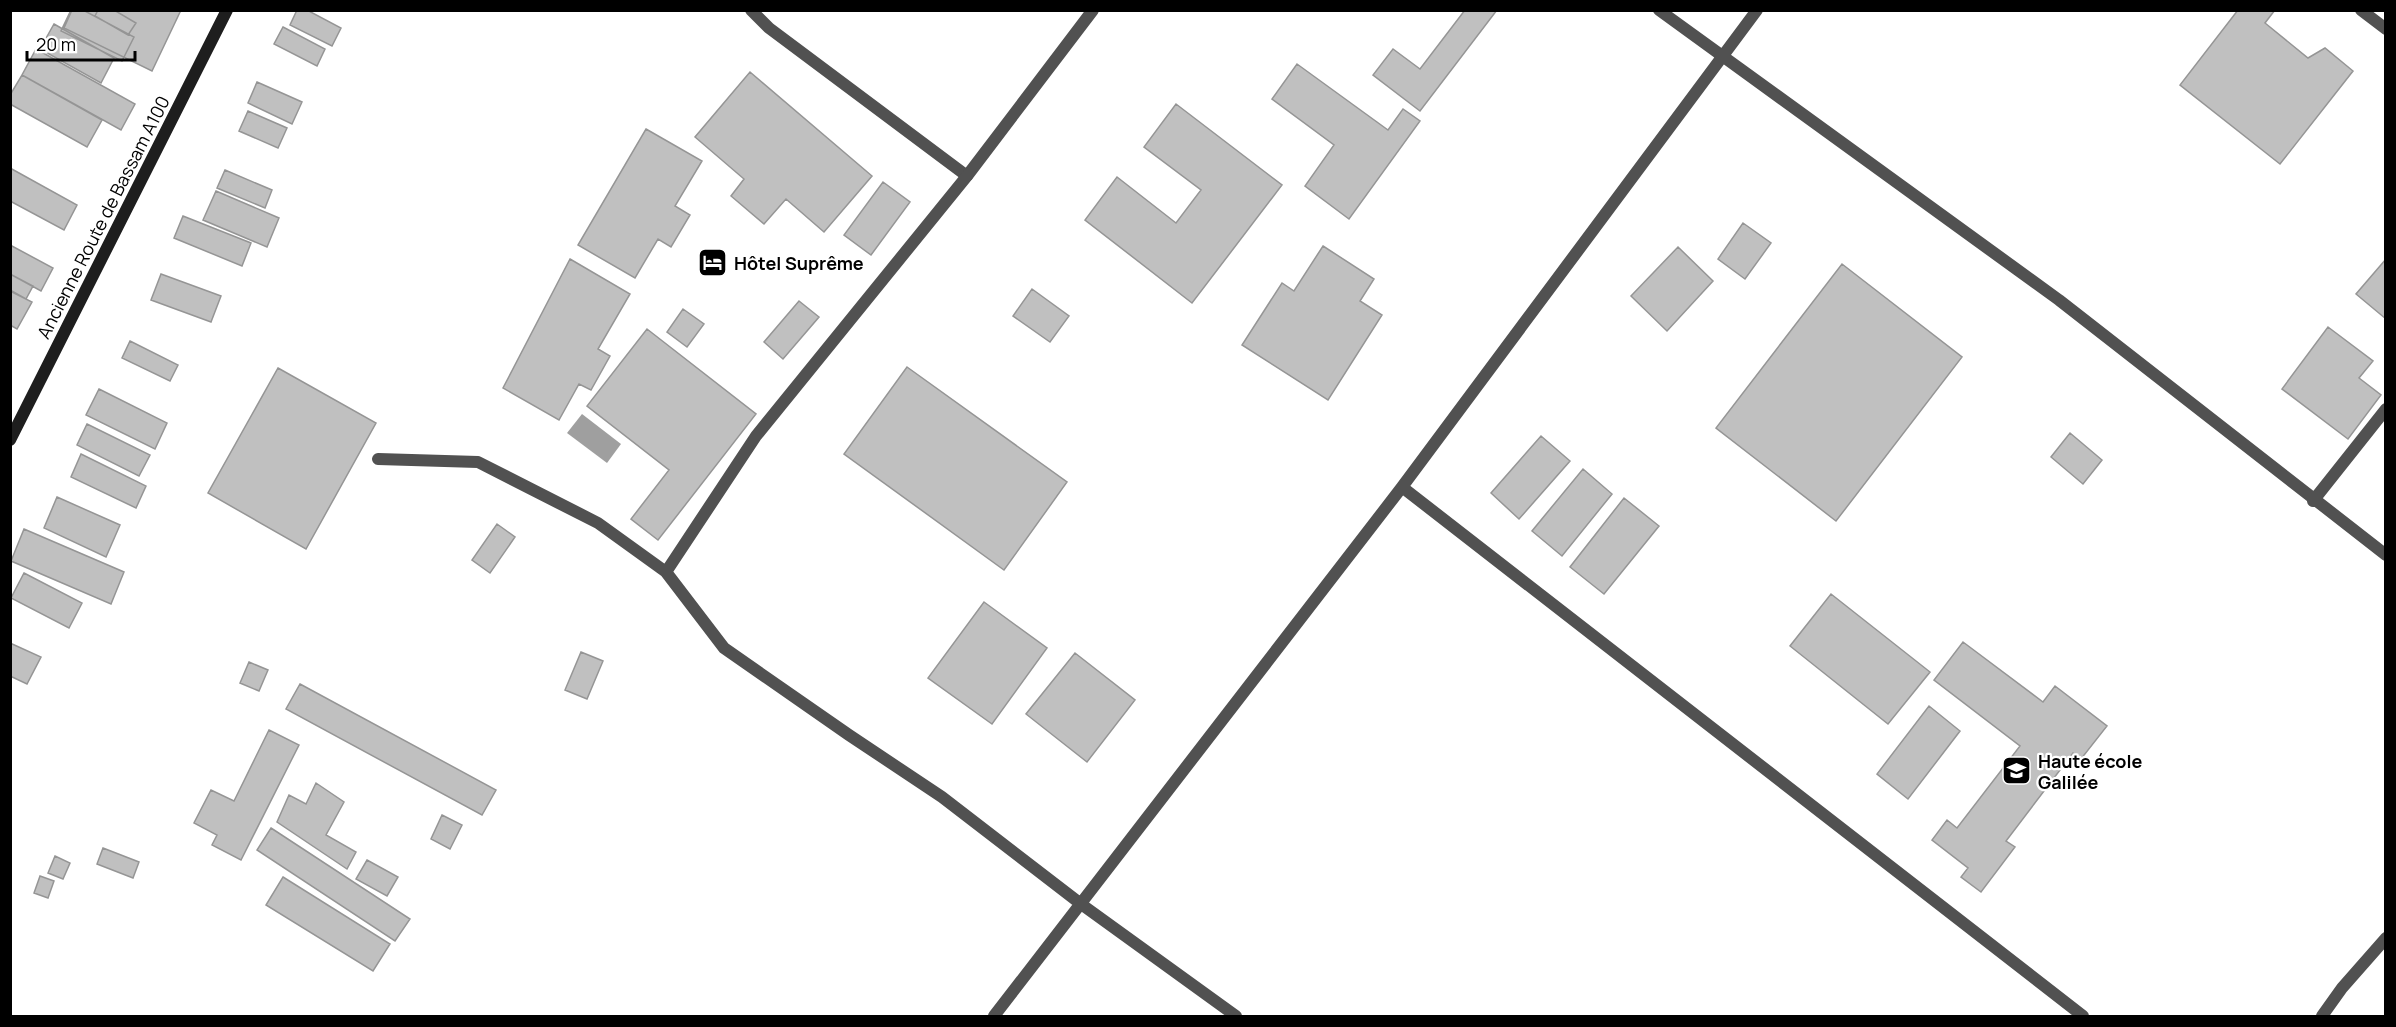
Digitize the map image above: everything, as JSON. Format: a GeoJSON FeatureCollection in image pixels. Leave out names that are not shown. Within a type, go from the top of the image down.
{"type":"FeatureCollection","features":[{"type":"Feature","properties":{"kind":"main road","name":"Ancienne Route de Bassam A100"},"geometry":{"type":"LineString","coordinates":[[11,440],[227,10]]}},
{"type":"Feature","properties":{"kind":"street"},"geometry":{"type":"LineString","coordinates":[[752,10],[769,28],[967,176]]}},
{"type":"Feature","properties":{"kind":"street"},"geometry":{"type":"LineString","coordinates":[[666,572],[756,436],[967,176],[1093,10]]}},
{"type":"Feature","properties":{"kind":"street"},"geometry":{"type":"LineString","coordinates":[[1659,10],[2059,300],[2313,501],[2385,555]]}},
{"type":"Feature","properties":{"kind":"street"},"geometry":{"type":"LineString","coordinates":[[994,1017],[1402,487],[1757,10]]}},
{"type":"Feature","properties":{"kind":"street"},"geometry":{"type":"LineString","coordinates":[[2361,10],[2385,29]]}},
{"type":"Feature","properties":{"kind":"street"},"geometry":{"type":"LineString","coordinates":[[2313,501],[2385,409]]}},
{"type":"Feature","properties":{"kind":"street"},"geometry":{"type":"LineString","coordinates":[[378,459],[478,462],[598,523],[666,572],[724,648],[942,797],[1081,904],[1236,1017]]}},
{"type":"Feature","properties":{"kind":"street"},"geometry":{"type":"LineString","coordinates":[[1402,487],[2083,1017]]}},
{"type":"Feature","properties":{"kind":"street"},"geometry":{"type":"LineString","coordinates":[[2322,1017],[2342,988],[2385,938]]}},
{"type":"Feature","properties":{"kind":"shaded area"},"geometry":{"type":"Polygon","coordinates":[[[582,414],[621,444],[607,463],[567,433],[582,414]]]}},
{"type":"Feature","properties":{"kind":"building"},"geometry":{"type":"Polygon","coordinates":[[[71,10],[83,10],[134,37],[122,61],[61,31],[71,10]]]}},
{"type":"Feature","properties":{"kind":"building"},"geometry":{"type":"Polygon","coordinates":[[[72,10],[181,10],[152,71],[64,28],[72,10]]]}},
{"type":"Feature","properties":{"kind":"building"},"geometry":{"type":"Polygon","coordinates":[[[98,10],[114,10],[136,23],[128,35],[95,16],[98,10]]]}},
{"type":"Feature","properties":{"kind":"building"},"geometry":{"type":"Polygon","coordinates":[[[297,10],[307,10],[341,28],[332,46],[290,25],[297,10]]]}},
{"type":"Feature","properties":{"kind":"building"},"geometry":{"type":"Polygon","coordinates":[[[1465,10],[1497,10],[1420,111],[1373,75],[1393,49],[1420,69],[1465,10]]]}},
{"type":"Feature","properties":{"kind":"building"},"geometry":{"type":"Polygon","coordinates":[[[2238,10],[2275,10],[2265,23],[2308,58],[2325,48],[2353,71],[2280,164],[2180,85],[2238,10]]]}},
{"type":"Feature","properties":{"kind":"building"},"geometry":{"type":"Polygon","coordinates":[[[54,24],[114,58],[101,83],[40,49],[54,24]]]}},
{"type":"Feature","properties":{"kind":"building"},"geometry":{"type":"Polygon","coordinates":[[[283,27],[325,49],[317,66],[274,44],[283,27]]]}},
{"type":"Feature","properties":{"kind":"building"},"geometry":{"type":"Polygon","coordinates":[[[36,49],[135,104],[121,130],[22,75],[36,49]]]}},
{"type":"Feature","properties":{"kind":"building"},"geometry":{"type":"Polygon","coordinates":[[[1297,64],[1388,130],[1403,109],[1420,121],[1349,219],[1305,186],[1334,145],[1272,99],[1297,64]]]}},
{"type":"Feature","properties":{"kind":"building"},"geometry":{"type":"Polygon","coordinates":[[[750,72],[872,176],[824,232],[786,199],[764,224],[731,196],[744,179],[695,137],[750,72]]]}},
{"type":"Feature","properties":{"kind":"building"},"geometry":{"type":"Polygon","coordinates":[[[22,75],[102,120],[87,147],[10,104],[10,95],[22,75]]]}},
{"type":"Feature","properties":{"kind":"building"},"geometry":{"type":"Polygon","coordinates":[[[257,82],[302,102],[292,124],[248,103],[257,82]]]}},
{"type":"Feature","properties":{"kind":"building"},"geometry":{"type":"Polygon","coordinates":[[[1176,104],[1282,185],[1192,303],[1085,220],[1117,177],[1176,223],[1201,190],[1144,147],[1176,104]]]}},
{"type":"Feature","properties":{"kind":"building"},"geometry":{"type":"Polygon","coordinates":[[[248,111],[287,128],[278,148],[239,131],[248,111]]]}},
{"type":"Feature","properties":{"kind":"building"},"geometry":{"type":"Polygon","coordinates":[[[646,129],[702,161],[675,206],[690,215],[671,247],[658,239],[635,278],[578,245],[646,129]]]}},
{"type":"Feature","properties":{"kind":"building"},"geometry":{"type":"Polygon","coordinates":[[[10,168],[77,205],[64,230],[10,201],[10,168]]]}},
{"type":"Feature","properties":{"kind":"building"},"geometry":{"type":"Polygon","coordinates":[[[225,170],[272,190],[265,208],[217,188],[225,170]]]}},
{"type":"Feature","properties":{"kind":"building"},"geometry":{"type":"Polygon","coordinates":[[[883,182],[910,202],[871,255],[844,235],[883,182]]]}},
{"type":"Feature","properties":{"kind":"building"},"geometry":{"type":"Polygon","coordinates":[[[216,191],[279,218],[267,247],[203,220],[216,191]]]}},
{"type":"Feature","properties":{"kind":"building"},"geometry":{"type":"Polygon","coordinates":[[[183,216],[251,243],[242,266],[174,238],[183,216]]]}},
{"type":"Feature","properties":{"kind":"building"},"geometry":{"type":"Polygon","coordinates":[[[1743,223],[1771,243],[1745,279],[1718,259],[1743,223]]]}},
{"type":"Feature","properties":{"kind":"building"},"geometry":{"type":"Polygon","coordinates":[[[10,245],[53,268],[41,291],[10,274],[10,245]]]}},
{"type":"Feature","properties":{"kind":"building"},"geometry":{"type":"Polygon","coordinates":[[[1323,246],[1374,279],[1360,301],[1382,315],[1328,400],[1242,345],[1282,283],[1294,291],[1323,246]]]}},
{"type":"Feature","properties":{"kind":"building"},"geometry":{"type":"Polygon","coordinates":[[[1678,247],[1713,281],[1667,331],[1631,296],[1678,247]]]}},
{"type":"Feature","properties":{"kind":"building"},"geometry":{"type":"Polygon","coordinates":[[[570,259],[630,294],[598,349],[610,356],[591,390],[579,384],[559,420],[503,388],[570,259]]]}},
{"type":"Feature","properties":{"kind":"building"},"geometry":{"type":"Polygon","coordinates":[[[2386,259],[2386,319],[2356,294],[2386,259]]]}},
{"type":"Feature","properties":{"kind":"building"},"geometry":{"type":"Polygon","coordinates":[[[1842,264],[1962,357],[1836,521],[1716,428],[1842,264]]]}},
{"type":"Feature","properties":{"kind":"building"},"geometry":{"type":"Polygon","coordinates":[[[10,274],[33,286],[26,299],[10,290],[10,274]]]}},
{"type":"Feature","properties":{"kind":"building"},"geometry":{"type":"Polygon","coordinates":[[[161,274],[221,296],[211,322],[151,300],[161,274]]]}},
{"type":"Feature","properties":{"kind":"building"},"geometry":{"type":"Polygon","coordinates":[[[1032,289],[1069,316],[1050,342],[1013,316],[1032,289]]]}},
{"type":"Feature","properties":{"kind":"building"},"geometry":{"type":"Polygon","coordinates":[[[10,291],[32,302],[17,329],[10,325],[10,291]]]}},
{"type":"Feature","properties":{"kind":"building"},"geometry":{"type":"Polygon","coordinates":[[[799,301],[819,317],[783,359],[764,342],[799,301]]]}},
{"type":"Feature","properties":{"kind":"building"},"geometry":{"type":"Polygon","coordinates":[[[683,309],[704,324],[687,347],[667,332],[683,309]]]}},
{"type":"Feature","properties":{"kind":"building"},"geometry":{"type":"Polygon","coordinates":[[[2328,327],[2373,361],[2359,378],[2381,395],[2348,439],[2282,389],[2328,327]]]}},
{"type":"Feature","properties":{"kind":"building"},"geometry":{"type":"Polygon","coordinates":[[[647,329],[756,414],[658,540],[631,519],[669,470],[587,406],[647,329]]]}},
{"type":"Feature","properties":{"kind":"building"},"geometry":{"type":"Polygon","coordinates":[[[130,341],[178,365],[170,381],[122,358],[130,341]]]}},
{"type":"Feature","properties":{"kind":"building"},"geometry":{"type":"Polygon","coordinates":[[[907,367],[1067,482],[1004,570],[844,454],[907,367]]]}},
{"type":"Feature","properties":{"kind":"building"},"geometry":{"type":"Polygon","coordinates":[[[278,368],[376,423],[306,549],[208,493],[278,368]]]}},
{"type":"Feature","properties":{"kind":"building"},"geometry":{"type":"Polygon","coordinates":[[[99,389],[167,423],[155,449],[86,415],[99,389]]]}},
{"type":"Feature","properties":{"kind":"building"},"geometry":{"type":"Polygon","coordinates":[[[87,424],[150,455],[139,476],[77,445],[87,424]]]}},
{"type":"Feature","properties":{"kind":"building"},"geometry":{"type":"Polygon","coordinates":[[[2070,433],[2102,460],[2083,484],[2051,457],[2070,433]]]}},
{"type":"Feature","properties":{"kind":"building"},"geometry":{"type":"Polygon","coordinates":[[[1541,436],[1570,461],[1519,519],[1491,493],[1541,436]]]}},
{"type":"Feature","properties":{"kind":"building"},"geometry":{"type":"Polygon","coordinates":[[[81,454],[146,486],[136,508],[71,477],[81,454]]]}},
{"type":"Feature","properties":{"kind":"building"},"geometry":{"type":"Polygon","coordinates":[[[1583,469],[1612,494],[1562,556],[1532,531],[1583,469]]]}},
{"type":"Feature","properties":{"kind":"building"},"geometry":{"type":"Polygon","coordinates":[[[57,497],[120,525],[106,557],[44,528],[57,497]]]}},
{"type":"Feature","properties":{"kind":"building"},"geometry":{"type":"Polygon","coordinates":[[[1624,498],[1659,526],[1604,594],[1570,567],[1624,498]]]}},
{"type":"Feature","properties":{"kind":"building"},"geometry":{"type":"Polygon","coordinates":[[[497,524],[515,537],[490,573],[472,560],[497,524]]]}},
{"type":"Feature","properties":{"kind":"building"},"geometry":{"type":"Polygon","coordinates":[[[24,529],[124,572],[111,604],[11,561],[24,529]]]}},
{"type":"Feature","properties":{"kind":"building"},"geometry":{"type":"Polygon","coordinates":[[[24,573],[82,603],[69,628],[11,598],[24,573]]]}},
{"type":"Feature","properties":{"kind":"building"},"geometry":{"type":"Polygon","coordinates":[[[1831,594],[1930,672],[1888,724],[1790,646],[1831,594]]]}},
{"type":"Feature","properties":{"kind":"building"},"geometry":{"type":"Polygon","coordinates":[[[984,602],[1047,648],[992,724],[928,678],[984,602]]]}},
{"type":"Feature","properties":{"kind":"building"},"geometry":{"type":"Polygon","coordinates":[[[1963,642],[2043,702],[2055,686],[2107,726],[2081,759],[2073,753],[2006,841],[2015,847],[1981,892],[1961,877],[1968,868],[1932,840],[1947,820],[1957,828],[2020,746],[1934,680],[1963,642]]]}},
{"type":"Feature","properties":{"kind":"building"},"geometry":{"type":"Polygon","coordinates":[[[10,643],[41,657],[27,684],[10,676],[10,643]]]}},
{"type":"Feature","properties":{"kind":"building"},"geometry":{"type":"Polygon","coordinates":[[[581,652],[603,661],[587,699],[565,690],[581,652]]]}},
{"type":"Feature","properties":{"kind":"building"},"geometry":{"type":"Polygon","coordinates":[[[1075,653],[1135,700],[1087,762],[1026,714],[1075,653]]]}},
{"type":"Feature","properties":{"kind":"building"},"geometry":{"type":"Polygon","coordinates":[[[249,662],[268,670],[259,691],[240,683],[249,662]]]}},
{"type":"Feature","properties":{"kind":"building"},"geometry":{"type":"Polygon","coordinates":[[[300,684],[496,790],[482,815],[286,709],[300,684]]]}},
{"type":"Feature","properties":{"kind":"building"},"geometry":{"type":"Polygon","coordinates":[[[1929,706],[1960,731],[1908,799],[1877,774],[1929,706]]]}},
{"type":"Feature","properties":{"kind":"building"},"geometry":{"type":"Polygon","coordinates":[[[269,730],[299,745],[241,860],[212,845],[217,835],[194,823],[211,790],[234,801],[269,730]]]}},
{"type":"Feature","properties":{"kind":"building"},"geometry":{"type":"Polygon","coordinates":[[[316,783],[344,802],[326,835],[356,852],[347,869],[277,822],[289,795],[306,804],[316,783]]]}},
{"type":"Feature","properties":{"kind":"building"},"geometry":{"type":"Polygon","coordinates":[[[442,815],[462,825],[450,849],[431,839],[442,815]]]}},
{"type":"Feature","properties":{"kind":"building"},"geometry":{"type":"Polygon","coordinates":[[[271,828],[410,919],[395,941],[257,850],[271,828]]]}},
{"type":"Feature","properties":{"kind":"building"},"geometry":{"type":"Polygon","coordinates":[[[103,848],[139,862],[133,878],[97,864],[103,848]]]}},
{"type":"Feature","properties":{"kind":"building"},"geometry":{"type":"Polygon","coordinates":[[[55,856],[70,863],[63,879],[48,873],[55,856]]]}},
{"type":"Feature","properties":{"kind":"building"},"geometry":{"type":"Polygon","coordinates":[[[367,860],[398,877],[387,896],[356,879],[367,860]]]}},
{"type":"Feature","properties":{"kind":"building"},"geometry":{"type":"Polygon","coordinates":[[[40,876],[54,881],[48,898],[34,893],[40,876]]]}},
{"type":"Feature","properties":{"kind":"building"},"geometry":{"type":"Polygon","coordinates":[[[283,877],[390,944],[373,971],[266,905],[283,877]]]}},
{"type":"Feature","properties":{"kind":"place","name":"Hôtel Suprême"},"geometry":{"type":"Point","coordinates":[713,263]}},
{"type":"Feature","properties":{"kind":"place","name":"Haute école Galilée"},"geometry":{"type":"Point","coordinates":[2017,771]}}]}
